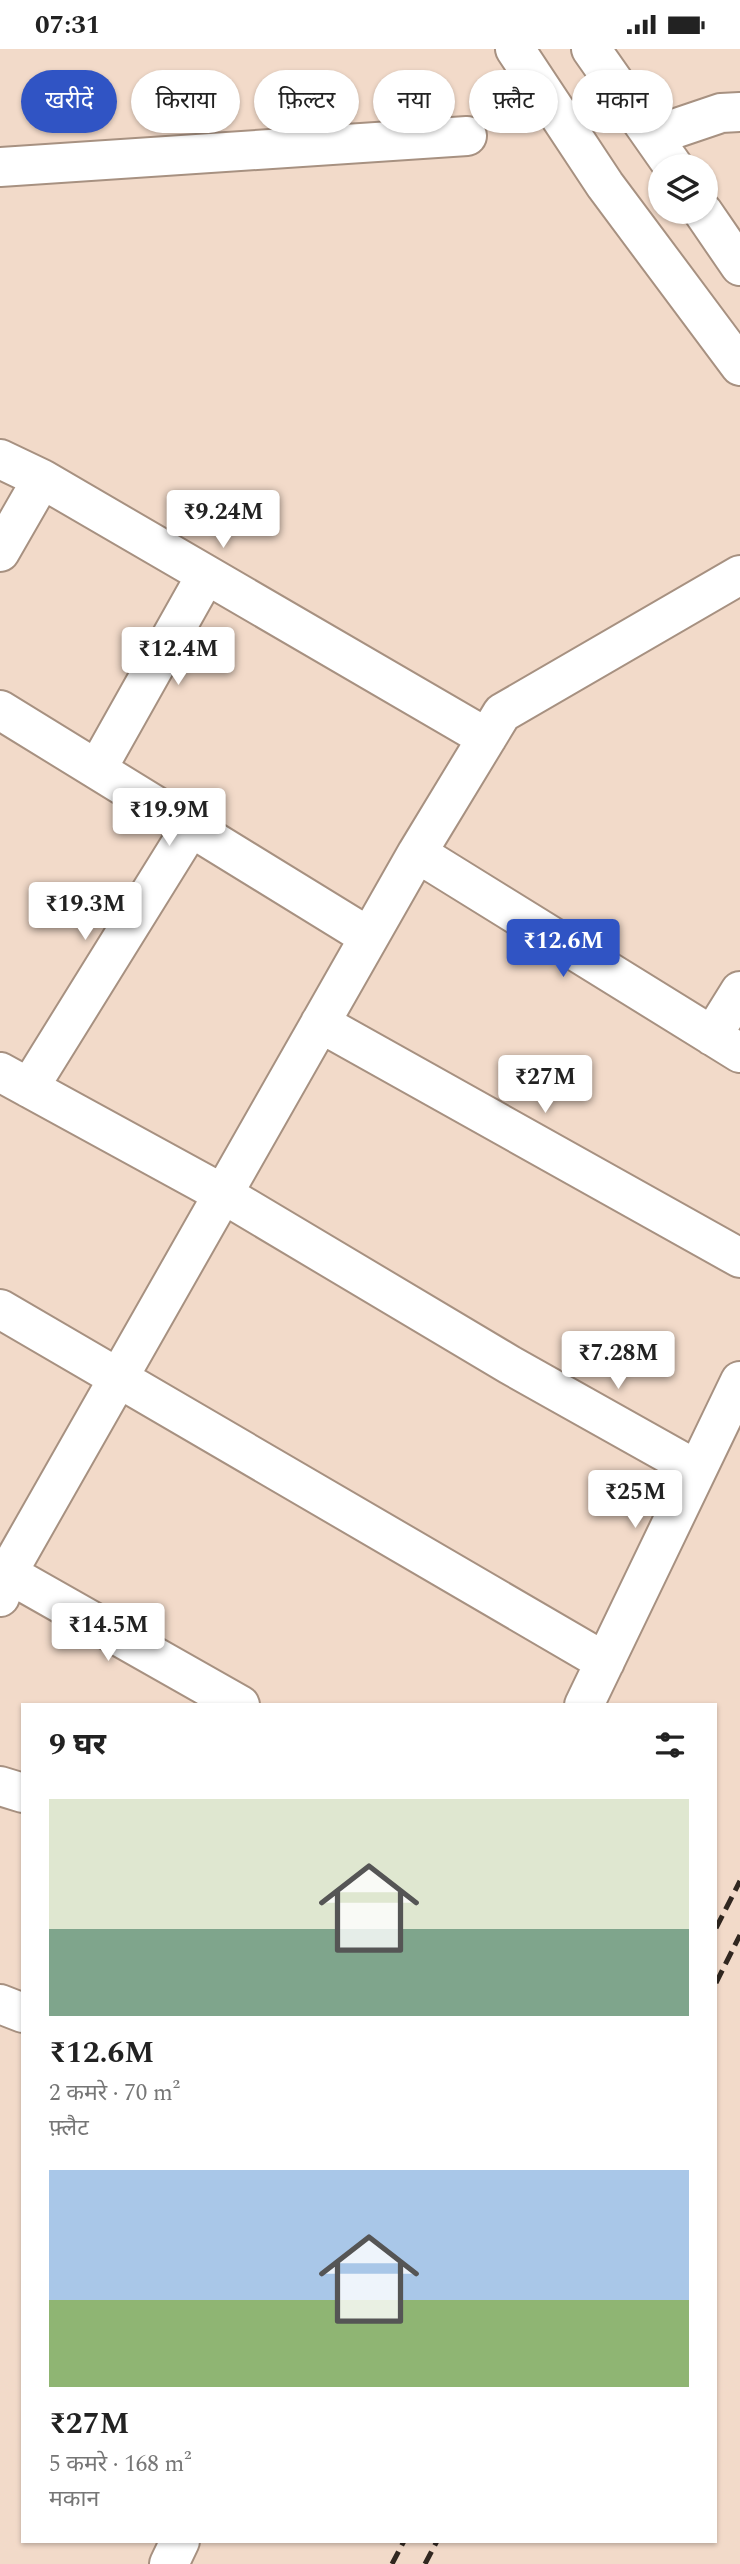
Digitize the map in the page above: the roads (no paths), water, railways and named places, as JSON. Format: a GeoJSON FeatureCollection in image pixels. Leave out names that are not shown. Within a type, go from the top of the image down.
{"type":"FeatureCollection","features":[{"type":"Feature","properties":{"kind":"street"},"geometry":{"type":"LineString","coordinates":[[514,49],[605,185],[740,366]]}},
{"type":"Feature","properties":{"kind":"street"},"geometry":{"type":"LineString","coordinates":[[591,49],[663,151],[721,113],[740,113]]}},
{"type":"Feature","properties":{"kind":"street"},"geometry":{"type":"LineString","coordinates":[[0,167],[467,136]]}},
{"type":"Feature","properties":{"kind":"street"},"geometry":{"type":"LineString","coordinates":[[711,224],[740,266]]}},
{"type":"Feature","properties":{"kind":"street"},"geometry":{"type":"LineString","coordinates":[[0,459],[41,479],[487,738]]}},
{"type":"Feature","properties":{"kind":"street"},"geometry":{"type":"LineString","coordinates":[[0,552],[41,479]]}},
{"type":"Feature","properties":{"kind":"street"},"geometry":{"type":"LineString","coordinates":[[97,769],[206,575]]}},
{"type":"Feature","properties":{"kind":"street"},"geometry":{"type":"LineString","coordinates":[[236,1703],[3,1579],[417,853],[502,713],[740,575]]}},
{"type":"Feature","properties":{"kind":"street"},"geometry":{"type":"LineString","coordinates":[[5,726],[97,769],[369,937]]}},
{"type":"Feature","properties":{"kind":"street"},"geometry":{"type":"LineString","coordinates":[[191,827],[15,1080],[223,1194],[510,1364],[697,1470]]}},
{"type":"Feature","properties":{"kind":"street"},"geometry":{"type":"LineString","coordinates":[[417,853],[726,1045],[740,991]]}},
{"type":"Feature","properties":{"kind":"street"},"geometry":{"type":"LineString","coordinates":[[320,1023],[740,1258]]}},
{"type":"Feature","properties":{"kind":"street"},"geometry":{"type":"LineString","coordinates":[[0,1309],[605,1661]]}},
{"type":"Feature","properties":{"kind":"street"},"geometry":{"type":"LineString","coordinates":[[585,1703],[740,1381]]}},
{"type":"Feature","properties":{"kind":"street"},"geometry":{"type":"LineString","coordinates":[[0,1786],[21,1792]]}},
{"type":"Feature","properties":{"kind":"street"},"geometry":{"type":"LineString","coordinates":[[0,2004],[21,2012]]}},
{"type":"Feature","properties":{"kind":"street"},"geometry":{"type":"LineString","coordinates":[[169,2564],[179,2543]]}},
{"type":"Feature","properties":{"kind":"railway"},"geometry":{"type":"LineString","coordinates":[[717,1926],[740,1881]]}},
{"type":"Feature","properties":{"kind":"railway"},"geometry":{"type":"LineString","coordinates":[[717,1981],[740,1935]]}},
{"type":"Feature","properties":{"kind":"railway"},"geometry":{"type":"LineString","coordinates":[[392,2564],[403,2543]]}},
{"type":"Feature","properties":{"kind":"railway"},"geometry":{"type":"LineString","coordinates":[[425,2564],[436,2543]]}}]}
